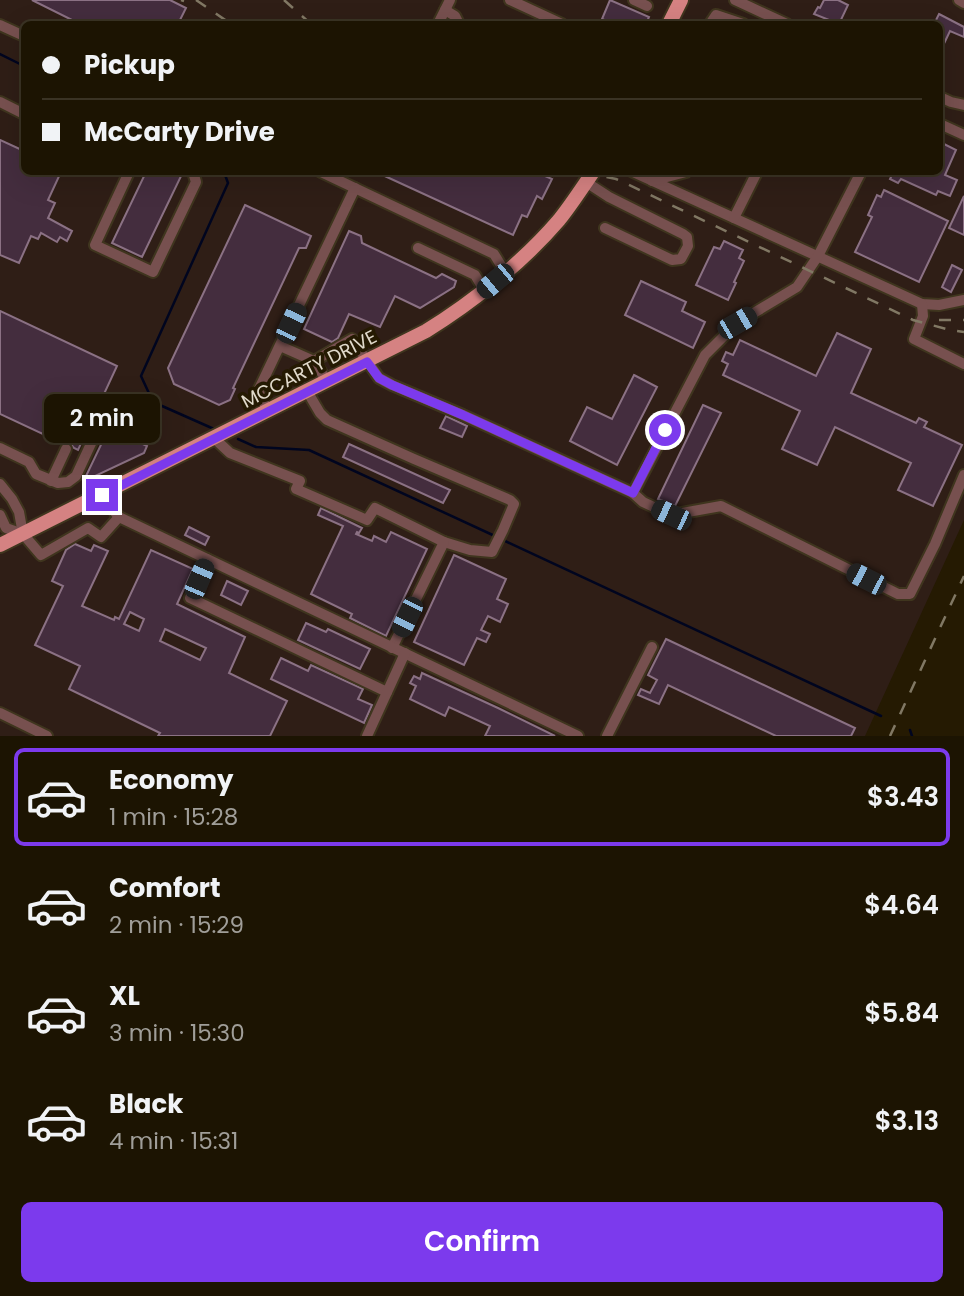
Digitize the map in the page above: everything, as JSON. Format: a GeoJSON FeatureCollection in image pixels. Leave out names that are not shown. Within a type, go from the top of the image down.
{"type":"FeatureCollection","features":[{"type":"Feature","properties":{"kind":"main road"},"geometry":{"type":"LineString","coordinates":[[670,21],[681,0]]}},
{"type":"Feature","properties":{"kind":"main road","name":"MCCARTY DRIVE"},"geometry":{"type":"LineString","coordinates":[[0,545],[426,331],[505,272],[559,220],[590,177]]}},
{"type":"Feature","properties":{"kind":"street"},"geometry":{"type":"LineString","coordinates":[[510,0],[556,21]]}},
{"type":"Feature","properties":{"kind":"street"},"geometry":{"type":"LineString","coordinates":[[634,0],[647,6]]}},
{"type":"Feature","properties":{"kind":"street"},"geometry":{"type":"LineString","coordinates":[[735,0],[780,21]]}},
{"type":"Feature","properties":{"kind":"street"},"geometry":{"type":"LineString","coordinates":[[959,0],[964,2]]}},
{"type":"Feature","properties":{"kind":"street"},"geometry":{"type":"LineString","coordinates":[[440,21],[448,5],[458,21]]}},
{"type":"Feature","properties":{"kind":"street"},"geometry":{"type":"LineString","coordinates":[[712,21],[716,15],[732,21]]}},
{"type":"Feature","properties":{"kind":"street"},"geometry":{"type":"LineString","coordinates":[[0,25],[21,35]]}},
{"type":"Feature","properties":{"kind":"street"},"geometry":{"type":"LineString","coordinates":[[943,98],[964,105]]}},
{"type":"Feature","properties":{"kind":"street"},"geometry":{"type":"LineString","coordinates":[[0,102],[21,112]]}},
{"type":"Feature","properties":{"kind":"street"},"geometry":{"type":"LineString","coordinates":[[943,125],[964,135]]}},
{"type":"Feature","properties":{"kind":"street"},"geometry":{"type":"LineString","coordinates":[[129,175],[95,245],[153,272],[196,182],[194,175]]}},
{"type":"Feature","properties":{"kind":"street"},"geometry":{"type":"LineString","coordinates":[[327,175],[494,254],[505,272]]}},
{"type":"Feature","properties":{"kind":"street"},"geometry":{"type":"LineString","coordinates":[[642,175],[922,304],[964,300]]}},
{"type":"Feature","properties":{"kind":"street"},"geometry":{"type":"LineString","coordinates":[[652,180],[664,175]]}},
{"type":"Feature","properties":{"kind":"street"},"geometry":{"type":"LineString","coordinates":[[734,218],[756,175]]}},
{"type":"Feature","properties":{"kind":"street"},"geometry":{"type":"LineString","coordinates":[[633,493],[705,355],[737,323],[797,288],[818,256],[859,175]]}},
{"type":"Feature","properties":{"kind":"street"},"geometry":{"type":"LineString","coordinates":[[590,177],[609,197],[687,237],[688,246],[681,260],[671,260],[605,228]]}},
{"type":"Feature","properties":{"kind":"street"},"geometry":{"type":"LineString","coordinates":[[268,411],[258,391],[355,188]]}},
{"type":"Feature","properties":{"kind":"street"},"geometry":{"type":"LineString","coordinates":[[418,248],[475,275],[484,290]]}},
{"type":"Feature","properties":{"kind":"street"},"geometry":{"type":"LineString","coordinates":[[922,304],[923,316],[914,339],[964,364]]}},
{"type":"Feature","properties":{"kind":"street"},"geometry":{"type":"LineString","coordinates":[[314,361],[352,339],[379,378],[392,385],[633,493],[643,502],[671,515],[721,506],[898,594],[910,594],[935,544],[964,475]]}},
{"type":"Feature","properties":{"kind":"street"},"geometry":{"type":"LineString","coordinates":[[280,346],[314,361],[327,382]]}},
{"type":"Feature","properties":{"kind":"street"},"geometry":{"type":"LineString","coordinates":[[214,438],[230,453],[300,481],[296,489],[367,520],[375,508],[444,542],[470,550],[492,552],[514,504],[510,500],[327,420],[307,391]]}},
{"type":"Feature","properties":{"kind":"street"},"geometry":{"type":"LineString","coordinates":[[0,449],[29,461],[36,474],[58,484],[68,482],[76,476],[95,435]]}},
{"type":"Feature","properties":{"kind":"street"},"geometry":{"type":"LineString","coordinates":[[51,481],[66,450]]}},
{"type":"Feature","properties":{"kind":"street"},"geometry":{"type":"LineString","coordinates":[[0,484],[19,513],[23,534],[41,555],[89,528],[101,537],[119,517]]}},
{"type":"Feature","properties":{"kind":"street"},"geometry":{"type":"LineString","coordinates":[[102,495],[119,517],[578,736]]}},
{"type":"Feature","properties":{"kind":"street"},"geometry":{"type":"LineString","coordinates":[[0,515],[6,528],[23,534]]}},
{"type":"Feature","properties":{"kind":"street"},"geometry":{"type":"LineString","coordinates":[[392,648],[444,542]]}},
{"type":"Feature","properties":{"kind":"street"},"geometry":{"type":"LineString","coordinates":[[207,559],[190,598],[387,692]]}},
{"type":"Feature","properties":{"kind":"street"},"geometry":{"type":"LineString","coordinates":[[607,736],[652,647]]}},
{"type":"Feature","properties":{"kind":"street"},"geometry":{"type":"LineString","coordinates":[[367,736],[405,653]]}},
{"type":"Feature","properties":{"kind":"street"},"geometry":{"type":"LineString","coordinates":[[0,713],[47,736]]}},
{"type":"Feature","properties":{"kind":"shaded area"},"geometry":{"type":"Polygon","coordinates":[[[0,0],[964,0],[964,520],[865,736],[0,736],[0,0]]]}},
{"type":"Feature","properties":{"kind":"building"},"geometry":{"type":"Polygon","coordinates":[[[32,0],[170,0],[186,8],[180,21],[74,21],[32,0]]]}},
{"type":"Feature","properties":{"kind":"building"},"geometry":{"type":"Polygon","coordinates":[[[610,0],[649,17],[647,21],[602,19],[610,0]]]}},
{"type":"Feature","properties":{"kind":"building"},"geometry":{"type":"Polygon","coordinates":[[[824,0],[838,0],[848,5],[840,21],[832,21],[814,14],[818,7],[820,8],[824,0]]]}},
{"type":"Feature","properties":{"kind":"building"},"geometry":{"type":"Polygon","coordinates":[[[939,14],[964,27],[964,37],[950,31],[943,46],[943,21],[936,21],[939,14]]]}},
{"type":"Feature","properties":{"kind":"building"},"geometry":{"type":"Polygon","coordinates":[[[0,140],[21,150],[21,175],[60,175],[48,200],[55,203],[48,218],[72,231],[67,241],[60,237],[57,242],[41,233],[38,239],[31,236],[19,263],[0,255],[0,140]]]}},
{"type":"Feature","properties":{"kind":"building"},"geometry":{"type":"Polygon","coordinates":[[[943,144],[956,150],[945,175],[957,180],[950,196],[938,191],[936,195],[901,179],[898,183],[890,179],[892,175],[943,175],[943,144]]]}},
{"type":"Feature","properties":{"kind":"building"},"geometry":{"type":"Polygon","coordinates":[[[145,175],[182,175],[142,257],[112,243],[145,175]]]}},
{"type":"Feature","properties":{"kind":"building"},"geometry":{"type":"Polygon","coordinates":[[[383,175],[543,175],[552,179],[542,199],[537,196],[527,217],[522,215],[513,235],[383,175]]]}},
{"type":"Feature","properties":{"kind":"building"},"geometry":{"type":"Polygon","coordinates":[[[884,190],[948,221],[919,282],[855,252],[872,217],[868,215],[877,195],[881,197],[884,190]]]}},
{"type":"Feature","properties":{"kind":"building"},"geometry":{"type":"Polygon","coordinates":[[[964,196],[964,235],[949,228],[964,196]]]}},
{"type":"Feature","properties":{"kind":"building"},"geometry":{"type":"Polygon","coordinates":[[[245,205],[311,236],[306,248],[299,248],[233,388],[235,389],[230,400],[219,405],[174,384],[168,368],[245,205]]]}},
{"type":"Feature","properties":{"kind":"building"},"geometry":{"type":"Polygon","coordinates":[[[349,231],[361,236],[362,243],[436,278],[442,274],[456,281],[454,287],[420,308],[395,296],[380,327],[349,314],[338,338],[332,342],[304,329],[349,231]]]}},
{"type":"Feature","properties":{"kind":"building"},"geometry":{"type":"Polygon","coordinates":[[[724,241],[743,250],[739,258],[744,261],[728,300],[696,285],[714,247],[720,249],[724,241]]]}},
{"type":"Feature","properties":{"kind":"building"},"geometry":{"type":"Polygon","coordinates":[[[952,265],[962,270],[951,292],[942,287],[952,265]]]}},
{"type":"Feature","properties":{"kind":"building"},"geometry":{"type":"Polygon","coordinates":[[[641,281],[686,302],[682,311],[705,322],[693,348],[625,315],[641,281]]]}},
{"type":"Feature","properties":{"kind":"building"},"geometry":{"type":"Polygon","coordinates":[[[0,311],[117,366],[78,450],[69,442],[62,443],[0,414],[0,311]]]}},
{"type":"Feature","properties":{"kind":"building"},"geometry":{"type":"Polygon","coordinates":[[[837,333],[871,349],[851,393],[916,423],[919,418],[927,422],[924,427],[962,445],[933,506],[898,490],[911,463],[835,427],[817,465],[782,449],[800,411],[723,375],[728,364],[722,361],[726,352],[733,355],[740,340],[816,376],[837,333]]]}},
{"type":"Feature","properties":{"kind":"building"},"geometry":{"type":"Polygon","coordinates":[[[634,375],[657,387],[617,465],[570,441],[587,407],[612,419],[634,375]]]}},
{"type":"Feature","properties":{"kind":"building"},"geometry":{"type":"Polygon","coordinates":[[[703,405],[721,413],[675,506],[658,499],[703,405]]]}},
{"type":"Feature","properties":{"kind":"building"},"geometry":{"type":"Polygon","coordinates":[[[446,416],[467,426],[462,437],[440,428],[446,416]]]}},
{"type":"Feature","properties":{"kind":"building"},"geometry":{"type":"Polygon","coordinates":[[[109,428],[147,446],[144,453],[91,478],[86,476],[109,428]]]}},
{"type":"Feature","properties":{"kind":"building"},"geometry":{"type":"Polygon","coordinates":[[[349,444],[450,490],[443,503],[343,457],[349,444]]]}},
{"type":"Feature","properties":{"kind":"building"},"geometry":{"type":"Polygon","coordinates":[[[321,508],[362,528],[356,534],[372,541],[374,536],[386,542],[391,532],[427,549],[386,636],[350,618],[352,614],[311,594],[343,526],[318,515],[321,508]]]}},
{"type":"Feature","properties":{"kind":"building"},"geometry":{"type":"Polygon","coordinates":[[[189,527],[209,537],[205,545],[185,535],[189,527]]]}},
{"type":"Feature","properties":{"kind":"building"},"geometry":{"type":"Polygon","coordinates":[[[75,544],[91,551],[94,545],[108,551],[82,606],[114,620],[115,617],[119,619],[151,550],[193,569],[177,604],[245,637],[229,673],[287,701],[270,736],[158,736],[160,733],[69,689],[80,666],[35,645],[63,586],[52,581],[66,550],[75,544]],[[130,612],[124,624],[139,631],[144,619],[130,612]],[[165,629],[160,641],[200,660],[206,648],[165,629]]]}},
{"type":"Feature","properties":{"kind":"building"},"geometry":{"type":"Polygon","coordinates":[[[454,555],[506,579],[497,599],[508,604],[500,622],[488,616],[481,630],[490,634],[486,642],[477,638],[464,665],[414,642],[454,555]]]}},
{"type":"Feature","properties":{"kind":"building"},"geometry":{"type":"Polygon","coordinates":[[[227,581],[248,591],[241,605],[221,595],[227,581]]]}},
{"type":"Feature","properties":{"kind":"building"},"geometry":{"type":"Polygon","coordinates":[[[306,623],[326,632],[328,629],[370,649],[360,669],[298,640],[306,623]]]}},
{"type":"Feature","properties":{"kind":"building"},"geometry":{"type":"Polygon","coordinates":[[[666,639],[855,728],[851,736],[776,736],[668,685],[659,704],[638,695],[641,689],[650,693],[657,680],[648,675],[666,639]]]}},
{"type":"Feature","properties":{"kind":"building"},"geometry":{"type":"Polygon","coordinates":[[[281,658],[308,671],[311,665],[363,689],[358,699],[372,705],[364,723],[271,679],[281,658]]]}},
{"type":"Feature","properties":{"kind":"building"},"geometry":{"type":"Polygon","coordinates":[[[422,673],[555,736],[485,736],[490,726],[449,707],[445,716],[410,699],[416,686],[410,683],[414,676],[420,679],[422,673]]]}},
{"type":"Feature","properties":{"kind":"waterway"},"geometry":{"type":"LineString","coordinates":[[0,54],[21,64]]}},
{"type":"Feature","properties":{"kind":"waterway"},"geometry":{"type":"LineString","coordinates":[[214,429],[153,402],[141,376],[228,183],[225,175]]}},
{"type":"Feature","properties":{"kind":"waterway"},"geometry":{"type":"LineString","coordinates":[[238,439],[256,447],[309,450],[497,537]]}},
{"type":"Feature","properties":{"kind":"waterway"},"geometry":{"type":"LineString","coordinates":[[503,540],[881,716]]}},
{"type":"Feature","properties":{"kind":"waterway"},"geometry":{"type":"LineString","coordinates":[[910,730],[912,736]]}},
{"type":"Feature","properties":{"kind":"railway"},"geometry":{"type":"LineString","coordinates":[[196,0],[227,21]]}},
{"type":"Feature","properties":{"kind":"railway"},"geometry":{"type":"LineString","coordinates":[[284,0],[308,21]]}},
{"type":"Feature","properties":{"kind":"railway"},"geometry":{"type":"LineString","coordinates":[[597,175],[616,179],[913,320],[964,332]]}},
{"type":"Feature","properties":{"kind":"railway"},"geometry":{"type":"LineString","coordinates":[[939,320],[964,320]]}},
{"type":"Feature","properties":{"kind":"railway"},"geometry":{"type":"LineString","coordinates":[[890,736],[964,576]]}},
{"type":"Feature","properties":{"kind":"route"},"geometry":{"type":"LineString","coordinates":[[102,495],[367,362],[379,378],[392,385],[633,493],[665,430]]}}]}
